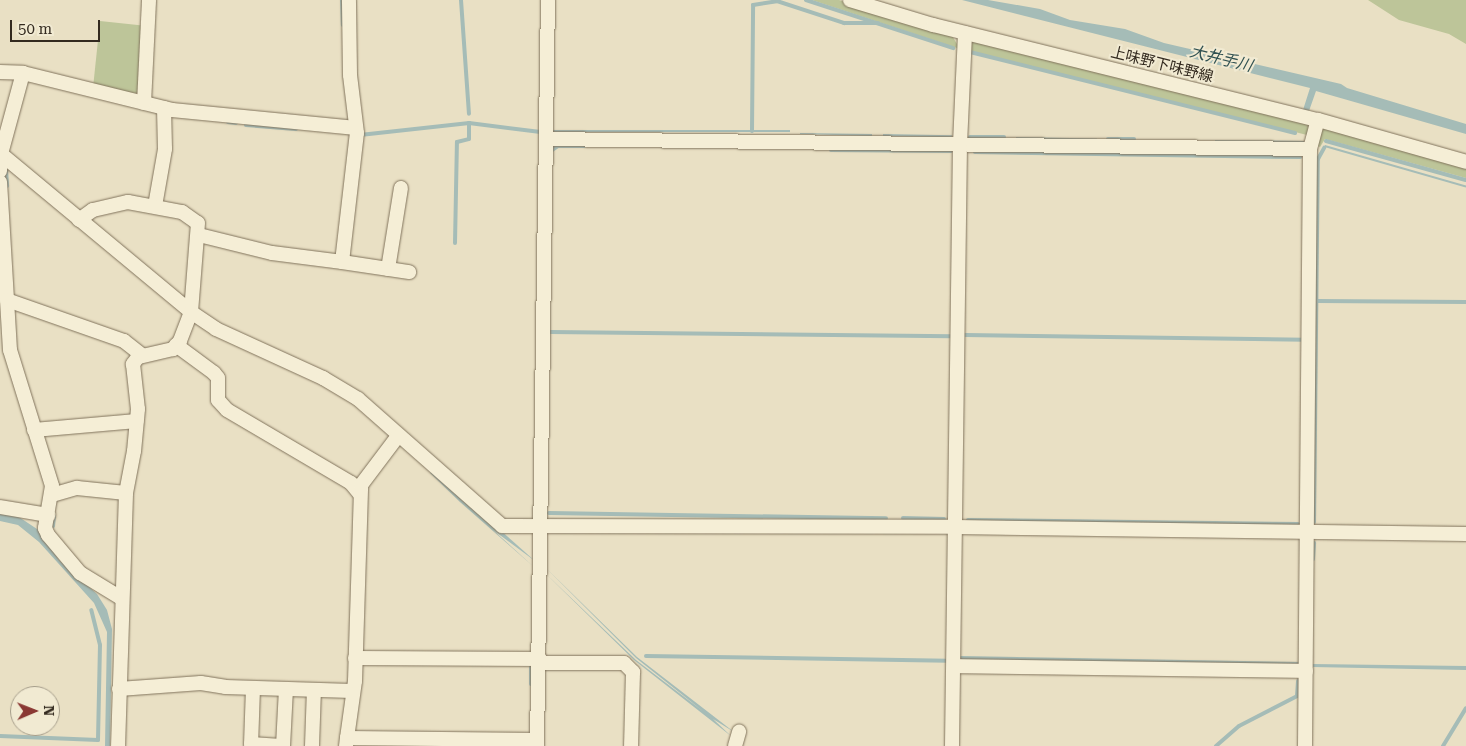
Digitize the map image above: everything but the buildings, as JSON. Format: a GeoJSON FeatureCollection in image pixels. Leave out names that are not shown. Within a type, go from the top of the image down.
{"type":"FeatureCollection","features":[{"type":"Feature","properties":{"kind":"street"},"geometry":{"type":"LineString","coordinates":[[144,103],[149,0]]}},
{"type":"Feature","properties":{"kind":"street"},"geometry":{"type":"LineString","coordinates":[[342,262],[352,194],[356,128],[350,75],[349,0]]}},
{"type":"Feature","properties":{"kind":"street"},"geometry":{"type":"LineString","coordinates":[[398,436],[361,485],[355,658],[346,742],[537,743],[540,661],[540,524],[548,0]]}},
{"type":"Feature","properties":{"kind":"street","name":"上味野下味野線"},"geometry":{"type":"LineString","coordinates":[[850,0],[965,33],[1318,120],[1466,162]]}},
{"type":"Feature","properties":{"kind":"street"},"geometry":{"type":"LineString","coordinates":[[952,746],[960,144],[965,33]]}},
{"type":"Feature","properties":{"kind":"street"},"geometry":{"type":"LineString","coordinates":[[0,72],[23,73],[164,108],[356,128]]}},
{"type":"Feature","properties":{"kind":"street"},"geometry":{"type":"LineString","coordinates":[[0,170],[1,154],[23,73]]}},
{"type":"Feature","properties":{"kind":"street"},"geometry":{"type":"LineString","coordinates":[[155,206],[165,149],[164,108]]}},
{"type":"Feature","properties":{"kind":"street"},"geometry":{"type":"LineString","coordinates":[[1305,746],[1310,149],[1318,120]]}},
{"type":"Feature","properties":{"kind":"street"},"geometry":{"type":"LineString","coordinates":[[547,139],[1310,149]]}},
{"type":"Feature","properties":{"kind":"street"},"geometry":{"type":"LineString","coordinates":[[1,154],[79,220],[134,262],[191,312],[216,329],[347,391],[371,409],[398,436],[435,464],[502,526],[540,524],[956,527],[1466,534]]}},
{"type":"Feature","properties":{"kind":"street"},"geometry":{"type":"LineString","coordinates":[[0,182],[10,350],[52,486],[45,528],[48,535],[63,554],[96,585],[121,598]]}},
{"type":"Feature","properties":{"kind":"street"},"geometry":{"type":"LineString","coordinates":[[388,269],[400,188]]}},
{"type":"Feature","properties":{"kind":"street"},"geometry":{"type":"LineString","coordinates":[[79,220],[94,210],[121,202],[155,206],[191,216],[198,223],[199,235],[191,312],[176,345],[172,349],[142,355],[133,364],[137,421],[126,493],[121,598],[118,746]]}},
{"type":"Feature","properties":{"kind":"street"},"geometry":{"type":"LineString","coordinates":[[199,235],[272,253],[409,272]]}},
{"type":"Feature","properties":{"kind":"street"},"geometry":{"type":"LineString","coordinates":[[7,300],[124,341],[142,355]]}},
{"type":"Feature","properties":{"kind":"street"},"geometry":{"type":"LineString","coordinates":[[176,345],[218,378],[218,400],[226,410],[351,484],[360,494]]}},
{"type":"Feature","properties":{"kind":"street"},"geometry":{"type":"LineString","coordinates":[[34,430],[137,421]]}},
{"type":"Feature","properties":{"kind":"street"},"geometry":{"type":"LineString","coordinates":[[52,495],[77,488],[126,493]]}},
{"type":"Feature","properties":{"kind":"street"},"geometry":{"type":"LineString","coordinates":[[0,507],[48,515]]}},
{"type":"Feature","properties":{"kind":"street"},"geometry":{"type":"LineString","coordinates":[[355,658],[624,663],[632,672],[631,746]]}},
{"type":"Feature","properties":{"kind":"street"},"geometry":{"type":"LineString","coordinates":[[954,666],[1306,671]]}},
{"type":"Feature","properties":{"kind":"street"},"geometry":{"type":"LineString","coordinates":[[119,689],[201,683],[253,688],[352,691]]}},
{"type":"Feature","properties":{"kind":"street"},"geometry":{"type":"LineString","coordinates":[[253,688],[251,744],[282,746],[286,689]]}},
{"type":"Feature","properties":{"kind":"street"},"geometry":{"type":"LineString","coordinates":[[312,746],[314,690]]}},
{"type":"Feature","properties":{"kind":"green space"},"geometry":{"type":"Polygon","coordinates":[[[812,0],[839,0],[951,34],[960,49],[812,0]]]}},
{"type":"Feature","properties":{"kind":"green space"},"geometry":{"type":"Polygon","coordinates":[[[1368,0],[1466,0],[1466,44],[1449,34],[1399,20],[1368,0]]]}},
{"type":"Feature","properties":{"kind":"green space"},"geometry":{"type":"Polygon","coordinates":[[[100,21],[145,26],[138,93],[93,89],[100,21]]]}},
{"type":"Feature","properties":{"kind":"green space"},"geometry":{"type":"Polygon","coordinates":[[[971,40],[1310,121],[1311,136],[965,50],[971,40]]]}},
{"type":"Feature","properties":{"kind":"green space"},"geometry":{"type":"Polygon","coordinates":[[[1320,127],[1466,167],[1466,178],[1325,139],[1320,147],[1316,145],[1320,127]]]}},
{"type":"Feature","properties":{"kind":"water","name":"大井手川"},"geometry":{"type":"Polygon","coordinates":[[[962,0],[988,0],[1040,9],[1070,20],[1125,29],[1164,43],[1341,84],[1347,88],[1466,124],[1466,134],[1316,91],[1309,111],[1303,110],[1310,88],[962,0]]]}},
{"type":"Feature","properties":{"kind":"water"},"geometry":{"type":"Polygon","coordinates":[[[553,130],[790,130],[790,132],[553,132],[553,130]]]}},
{"type":"Feature","properties":{"kind":"water"},"geometry":{"type":"Polygon","coordinates":[[[800,134],[872,134],[872,136],[800,134]]]}},
{"type":"Feature","properties":{"kind":"water"},"geometry":{"type":"Polygon","coordinates":[[[883,134],[952,135],[952,137],[883,136],[883,134]]]}},
{"type":"Feature","properties":{"kind":"water"},"geometry":{"type":"Polygon","coordinates":[[[1016,137],[1097,138],[1097,140],[1016,139],[1016,137]]]}},
{"type":"Feature","properties":{"kind":"water"},"geometry":{"type":"Polygon","coordinates":[[[1215,141],[1304,141],[1304,143],[1215,141]]]}},
{"type":"Feature","properties":{"kind":"water"},"geometry":{"type":"Polygon","coordinates":[[[1325,145],[1466,185],[1466,187],[1324,147],[1325,145]]]}},
{"type":"Feature","properties":{"kind":"water"},"geometry":{"type":"Polygon","coordinates":[[[433,470],[535,561],[493,530],[534,567],[460,502],[430,473],[433,470]]]}},
{"type":"Feature","properties":{"kind":"water"},"geometry":{"type":"Polygon","coordinates":[[[0,513],[19,517],[40,531],[59,560],[97,594],[107,610],[112,629],[110,746],[105,746],[107,632],[94,603],[39,542],[18,525],[0,521],[0,513]]]}},
{"type":"Feature","properties":{"kind":"water"},"geometry":{"type":"Polygon","coordinates":[[[545,567],[637,657],[734,732],[713,719],[731,736],[634,660],[544,572],[636,660],[704,712],[636,658],[545,567]]]}},
{"type":"Feature","properties":{"kind":"water"},"geometry":{"type":"Polygon","coordinates":[[[1312,664],[1466,666],[1466,670],[1312,667],[1312,664]]]}},
{"type":"Feature","properties":{"kind":"waterway"},"geometry":{"type":"LineString","coordinates":[[342,0],[343,25]]}},
{"type":"Feature","properties":{"kind":"waterway"},"geometry":{"type":"LineString","coordinates":[[461,0],[469,114]]}},
{"type":"Feature","properties":{"kind":"waterway"},"geometry":{"type":"LineString","coordinates":[[806,0],[953,48]]}},
{"type":"Feature","properties":{"kind":"waterway"},"geometry":{"type":"LineString","coordinates":[[752,131],[753,5],[777,1],[844,23],[878,23]]}},
{"type":"Feature","properties":{"kind":"waterway"},"geometry":{"type":"LineString","coordinates":[[970,52],[1295,133]]}},
{"type":"Feature","properties":{"kind":"waterway"},"geometry":{"type":"LineString","coordinates":[[228,122],[236,123]]}},
{"type":"Feature","properties":{"kind":"waterway"},"geometry":{"type":"LineString","coordinates":[[360,135],[469,123],[540,132]]}},
{"type":"Feature","properties":{"kind":"waterway"},"geometry":{"type":"LineString","coordinates":[[455,243],[457,142],[469,139],[469,123]]}},
{"type":"Feature","properties":{"kind":"waterway"},"geometry":{"type":"LineString","coordinates":[[246,125],[296,129]]}},
{"type":"Feature","properties":{"kind":"waterway"},"geometry":{"type":"LineString","coordinates":[[970,137],[1004,137]]}},
{"type":"Feature","properties":{"kind":"waterway"},"geometry":{"type":"LineString","coordinates":[[1108,139],[1134,139]]}},
{"type":"Feature","properties":{"kind":"waterway"},"geometry":{"type":"LineString","coordinates":[[1326,141],[1466,180]]}},
{"type":"Feature","properties":{"kind":"waterway"},"geometry":{"type":"LineString","coordinates":[[552,150],[558,146],[584,146]]}},
{"type":"Feature","properties":{"kind":"waterway"},"geometry":{"type":"LineString","coordinates":[[1314,522],[1318,159],[1324,148]]}},
{"type":"Feature","properties":{"kind":"waterway"},"geometry":{"type":"LineString","coordinates":[[831,150],[951,151]]}},
{"type":"Feature","properties":{"kind":"waterway"},"geometry":{"type":"LineString","coordinates":[[975,152],[1300,157]]}},
{"type":"Feature","properties":{"kind":"waterway"},"geometry":{"type":"LineString","coordinates":[[6,170],[7,186]]}},
{"type":"Feature","properties":{"kind":"waterway"},"geometry":{"type":"LineString","coordinates":[[1317,301],[1466,302]]}},
{"type":"Feature","properties":{"kind":"waterway"},"geometry":{"type":"LineString","coordinates":[[550,332],[952,336]]}},
{"type":"Feature","properties":{"kind":"waterway"},"geometry":{"type":"LineString","coordinates":[[965,335],[1305,340]]}},
{"type":"Feature","properties":{"kind":"waterway"},"geometry":{"type":"LineString","coordinates":[[549,513],[886,518]]}},
{"type":"Feature","properties":{"kind":"waterway"},"geometry":{"type":"LineString","coordinates":[[53,526],[54,516]]}},
{"type":"Feature","properties":{"kind":"waterway"},"geometry":{"type":"LineString","coordinates":[[903,518],[944,519]]}},
{"type":"Feature","properties":{"kind":"waterway"},"geometry":{"type":"LineString","coordinates":[[968,520],[1298,524]]}},
{"type":"Feature","properties":{"kind":"waterway"},"geometry":{"type":"LineString","coordinates":[[1313,559],[1314,543]]}},
{"type":"Feature","properties":{"kind":"waterway"},"geometry":{"type":"LineString","coordinates":[[0,736],[98,740],[100,645],[91,610]]}},
{"type":"Feature","properties":{"kind":"waterway"},"geometry":{"type":"LineString","coordinates":[[646,656],[948,661]]}},
{"type":"Feature","properties":{"kind":"waterway"},"geometry":{"type":"LineString","coordinates":[[961,658],[1300,664]]}},
{"type":"Feature","properties":{"kind":"waterway"},"geometry":{"type":"LineString","coordinates":[[531,664],[531,684]]}},
{"type":"Feature","properties":{"kind":"waterway"},"geometry":{"type":"LineString","coordinates":[[1216,746],[1239,726],[1297,696],[1298,681]]}},
{"type":"Feature","properties":{"kind":"waterway"},"geometry":{"type":"LineString","coordinates":[[1443,746],[1466,708]]}}]}
